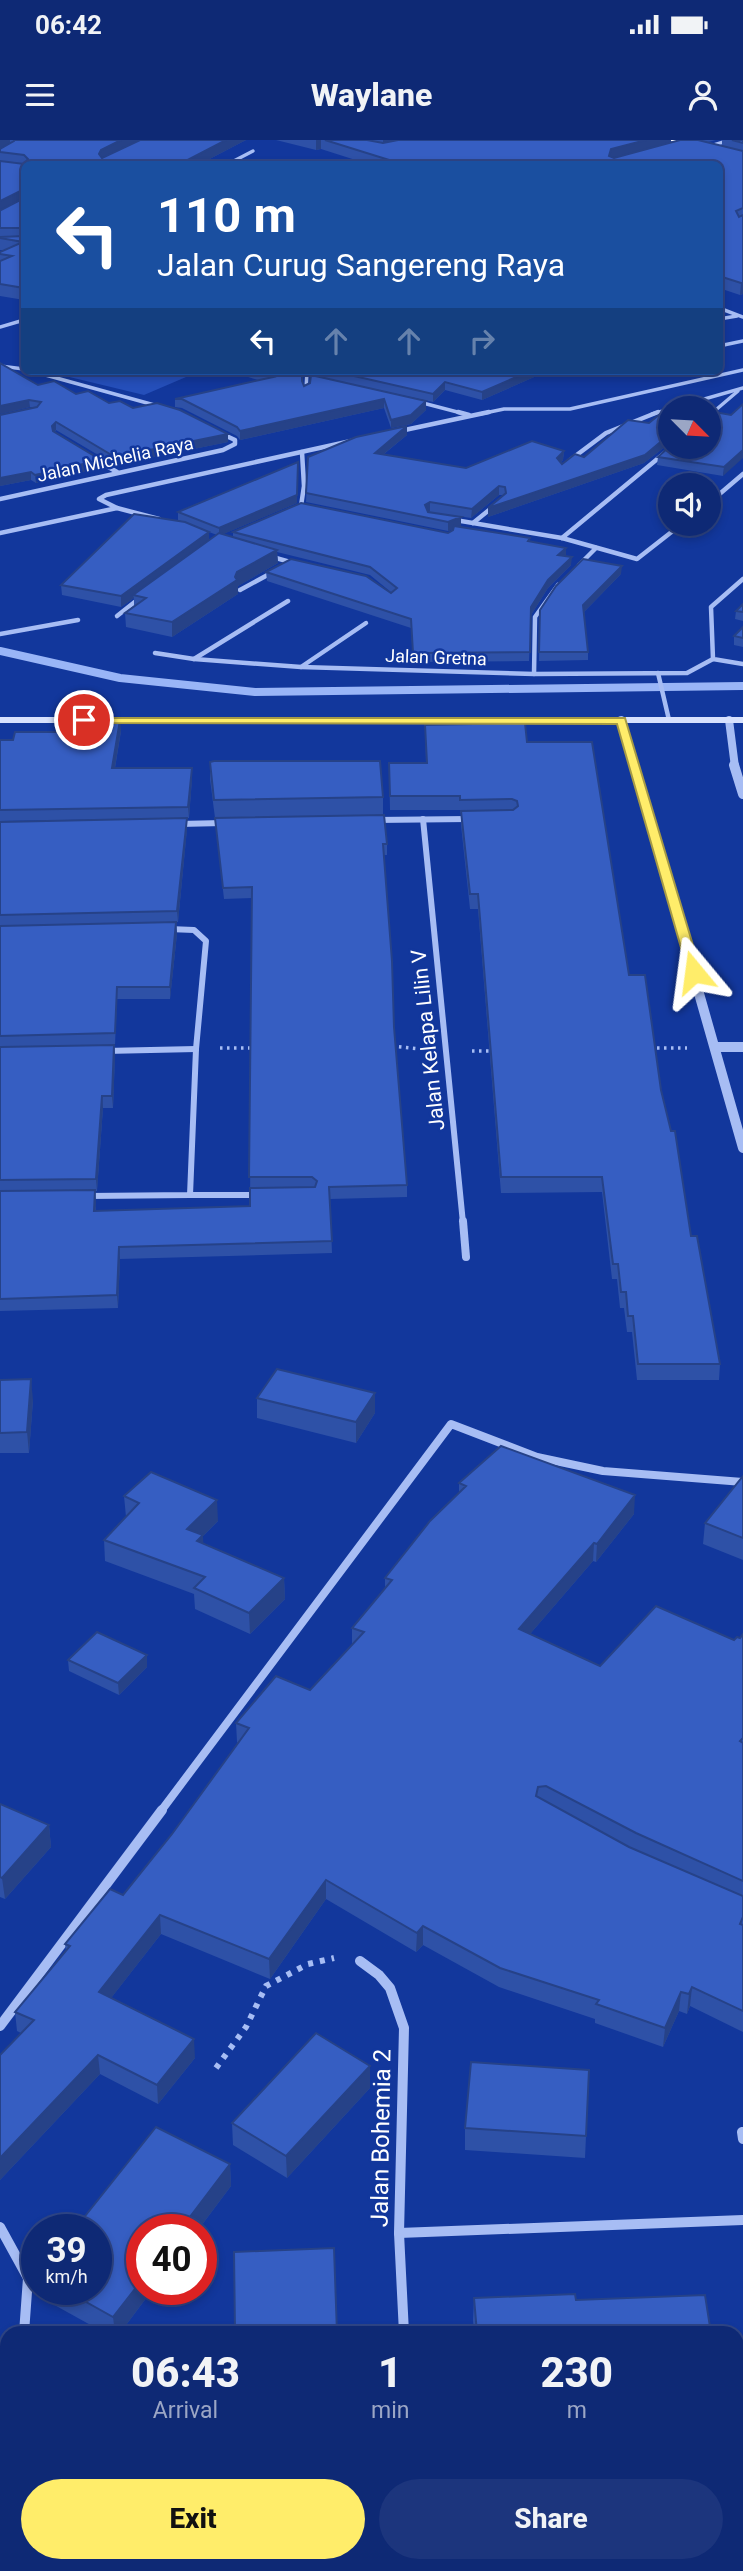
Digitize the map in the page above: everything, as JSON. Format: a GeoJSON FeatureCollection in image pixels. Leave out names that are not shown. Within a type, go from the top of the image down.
{"type":"FeatureCollection","features":[{"type":"Feature","properties":{"kind":"main road"},"geometry":{"type":"LineString","coordinates":[[672,144],[687,144],[743,157]]}},
{"type":"Feature","properties":{"kind":"main road"},"geometry":{"type":"LineString","coordinates":[[0,720],[621,720],[668,716],[743,720]]}},
{"type":"Feature","properties":{"kind":"street"},"geometry":{"type":"LineString","coordinates":[[705,148],[730,140]]}},
{"type":"Feature","properties":{"kind":"street"},"geometry":{"type":"LineString","coordinates":[[234,161],[253,151]]}},
{"type":"Feature","properties":{"kind":"street"},"geometry":{"type":"LineString","coordinates":[[723,310],[741,316]]}},
{"type":"Feature","properties":{"kind":"street"},"geometry":{"type":"LineString","coordinates":[[723,318],[741,316]]}},
{"type":"Feature","properties":{"kind":"street"},"geometry":{"type":"LineString","coordinates":[[0,327],[21,321]]}},
{"type":"Feature","properties":{"kind":"street"},"geometry":{"type":"LineString","coordinates":[[723,345],[743,341]]}},
{"type":"Feature","properties":{"kind":"street"},"geometry":{"type":"LineString","coordinates":[[0,366],[21,369]]}},
{"type":"Feature","properties":{"kind":"street"},"geometry":{"type":"LineString","coordinates":[[723,375],[743,370]]}},
{"type":"Feature","properties":{"kind":"street"},"geometry":{"type":"LineString","coordinates":[[45,375],[168,409]]}},
{"type":"Feature","properties":{"kind":"street"},"geometry":{"type":"LineString","coordinates":[[306,375],[306,390]]}},
{"type":"Feature","properties":{"kind":"street"},"geometry":{"type":"LineString","coordinates":[[398,431],[509,409],[570,409],[721,375]]}},
{"type":"Feature","properties":{"kind":"street"},"geometry":{"type":"LineString","coordinates":[[306,378],[319,381]]}},
{"type":"Feature","properties":{"kind":"street"},"geometry":{"type":"LineString","coordinates":[[714,396],[742,388]]}},
{"type":"Feature","properties":{"kind":"street"},"geometry":{"type":"LineString","coordinates":[[721,406],[742,388]]}},
{"type":"Feature","properties":{"kind":"street"},"geometry":{"type":"LineString","coordinates":[[411,400],[473,416]]}},
{"type":"Feature","properties":{"kind":"street"},"geometry":{"type":"LineString","coordinates":[[561,468],[598,435],[625,421],[658,412]]}},
{"type":"Feature","properties":{"kind":"street","name":"Jalan Michelia Raya"},"geometry":{"type":"LineString","coordinates":[[0,499],[223,450],[235,444],[235,440],[213,429]]}},
{"type":"Feature","properties":{"kind":"street"},"geometry":{"type":"LineString","coordinates":[[165,521],[117,508],[99,499],[107,495],[361,439]]}},
{"type":"Feature","properties":{"kind":"street"},"geometry":{"type":"LineString","coordinates":[[301,506],[304,486],[302,452]]}},
{"type":"Feature","properties":{"kind":"street"},"geometry":{"type":"LineString","coordinates":[[87,454],[117,472]]}},
{"type":"Feature","properties":{"kind":"street"},"geometry":{"type":"LineString","coordinates":[[562,538],[658,458]]}},
{"type":"Feature","properties":{"kind":"street"},"geometry":{"type":"LineString","coordinates":[[721,493],[743,474]]}},
{"type":"Feature","properties":{"kind":"street"},"geometry":{"type":"LineString","coordinates":[[473,523],[502,499]]}},
{"type":"Feature","properties":{"kind":"street"},"geometry":{"type":"LineString","coordinates":[[289,511],[301,506],[313,509]]}},
{"type":"Feature","properties":{"kind":"street"},"geometry":{"type":"LineString","coordinates":[[0,533],[117,508]]}},
{"type":"Feature","properties":{"kind":"street"},"geometry":{"type":"LineString","coordinates":[[451,520],[562,538],[636,559],[666,536]]}},
{"type":"Feature","properties":{"kind":"street"},"geometry":{"type":"LineString","coordinates":[[570,574],[596,548]]}},
{"type":"Feature","properties":{"kind":"street"},"geometry":{"type":"LineString","coordinates":[[268,555],[300,565]]}},
{"type":"Feature","properties":{"kind":"street"},"geometry":{"type":"LineString","coordinates":[[240,590],[290,562]]}},
{"type":"Feature","properties":{"kind":"street"},"geometry":{"type":"LineString","coordinates":[[743,579],[711,607],[715,645],[713,659],[743,664]]}},
{"type":"Feature","properties":{"kind":"street"},"geometry":{"type":"LineString","coordinates":[[534,674],[535,617],[561,582]]}},
{"type":"Feature","properties":{"kind":"street"},"geometry":{"type":"LineString","coordinates":[[117,616],[148,593]]}},
{"type":"Feature","properties":{"kind":"street"},"geometry":{"type":"LineString","coordinates":[[194,659],[288,601]]}},
{"type":"Feature","properties":{"kind":"street"},"geometry":{"type":"LineString","coordinates":[[0,634],[78,620]]}},
{"type":"Feature","properties":{"kind":"street"},"geometry":{"type":"LineString","coordinates":[[301,667],[366,623]]}},
{"type":"Feature","properties":{"kind":"street","name":"Jalan Gretna"},"geometry":{"type":"LineString","coordinates":[[155,653],[194,659],[301,667],[534,674],[687,673],[713,659]]}},
{"type":"Feature","properties":{"kind":"street"},"geometry":{"type":"LineString","coordinates":[[658,673],[668,716]]}},
{"type":"Feature","properties":{"kind":"street"},"geometry":{"type":"LineString","coordinates":[[621,720],[743,1148]]}},
{"type":"Feature","properties":{"kind":"street"},"geometry":{"type":"LineString","coordinates":[[729,720],[735,769],[743,794]]}},
{"type":"Feature","properties":{"kind":"street"},"geometry":{"type":"LineString","coordinates":[[368,820],[474,818]]}},
{"type":"Feature","properties":{"kind":"street","name":"Jalan Kelapa Lilin V"},"geometry":{"type":"LineString","coordinates":[[423,820],[448,1052],[466,1257]]}},
{"type":"Feature","properties":{"kind":"street"},"geometry":{"type":"LineString","coordinates":[[177,824],[232,823]]}},
{"type":"Feature","properties":{"kind":"street"},"geometry":{"type":"LineString","coordinates":[[166,929],[194,930],[206,942],[196,1049],[190,1195]]}},
{"type":"Feature","properties":{"kind":"street"},"geometry":{"type":"LineString","coordinates":[[716,1047],[743,1046]]}},
{"type":"Feature","properties":{"kind":"street"},"geometry":{"type":"LineString","coordinates":[[98,1051],[196,1049]]}},
{"type":"Feature","properties":{"kind":"street"},"geometry":{"type":"LineString","coordinates":[[82,1196],[272,1195]]}},
{"type":"Feature","properties":{"kind":"street"},"geometry":{"type":"LineString","coordinates":[[0,2026],[450,1424],[537,1457],[603,1471],[743,1482]]}},
{"type":"Feature","properties":{"kind":"street","name":"Jalan Bohemia 2"},"geometry":{"type":"LineString","coordinates":[[360,1961],[384,1978],[397,2000],[404,2028],[399,2233],[404,2326]]}},
{"type":"Feature","properties":{"kind":"street"},"geometry":{"type":"LineString","coordinates":[[399,2233],[743,2220]]}},
{"type":"Feature","properties":{"kind":"street"},"geometry":{"type":"LineString","coordinates":[[0,2227],[27,2278],[24,2326]]}},
{"type":"Feature","properties":{"kind":"path"},"geometry":{"type":"LineString","coordinates":[[216,2068],[246,2027],[267,1986],[308,1964],[335,1958],[360,1961]]}},
{"type":"Feature","properties":{"kind":"shaded area"},"geometry":{"type":"Polygon","coordinates":[[[61,375],[191,375],[144,395],[61,375]]]}},
{"type":"Feature","properties":{"kind":"building"},"geometry":{"type":"Polygon","coordinates":[[[121,140],[101,150],[99,154],[102,158],[140,140],[226,140],[186,161],[26,161],[28,159],[24,155],[0,152],[0,149],[14,141],[121,140]]]}},
{"type":"Feature","properties":{"kind":"building"},"geometry":{"type":"Polygon","coordinates":[[[325,140],[367,140],[383,143],[398,140],[646,140],[611,149],[609,156],[614,158],[680,140],[698,140],[743,151],[743,208],[736,211],[739,217],[743,215],[743,283],[723,277],[723,161],[392,161],[325,140]]]}},
{"type":"Feature","properties":{"kind":"building"},"geometry":{"type":"Polygon","coordinates":[[[0,161],[21,164],[21,190],[0,201],[0,161]]]}},
{"type":"Feature","properties":{"kind":"building"},"geometry":{"type":"Polygon","coordinates":[[[21,200],[21,228],[0,228],[1,210],[21,200]]]}},
{"type":"Feature","properties":{"kind":"building"},"geometry":{"type":"Polygon","coordinates":[[[21,236],[21,242],[0,238],[21,236]]]}},
{"type":"Feature","properties":{"kind":"building"},"geometry":{"type":"Polygon","coordinates":[[[21,243],[21,288],[0,284],[0,261],[12,256],[0,252],[21,243]]]}},
{"type":"Feature","properties":{"kind":"building"},"geometry":{"type":"Polygon","coordinates":[[[0,363],[38,385],[54,381],[76,394],[88,391],[109,403],[120,401],[133,408],[157,403],[180,410],[228,434],[115,457],[56,422],[52,426],[53,431],[101,460],[35,475],[31,472],[0,478],[0,415],[37,407],[41,402],[29,400],[0,406],[0,363]]]}},
{"type":"Feature","properties":{"kind":"building"},"geometry":{"type":"Polygon","coordinates":[[[267,375],[302,375],[304,386],[310,383],[311,375],[426,401],[411,415],[391,420],[384,399],[240,431],[182,399],[175,399],[273,377],[267,375]]]}},
{"type":"Feature","properties":{"kind":"building"},"geometry":{"type":"Polygon","coordinates":[[[350,375],[521,375],[482,392],[445,382],[433,394],[350,375]]]}},
{"type":"Feature","properties":{"kind":"building"},"geometry":{"type":"Polygon","coordinates":[[[743,404],[743,450],[724,467],[671,459],[721,459],[721,413],[731,415],[743,404]]]}},
{"type":"Feature","properties":{"kind":"building"},"geometry":{"type":"Polygon","coordinates":[[[658,416],[658,444],[645,455],[488,508],[506,493],[505,487],[499,486],[472,509],[430,502],[425,505],[428,512],[461,517],[448,522],[306,493],[308,457],[356,437],[407,426],[375,453],[466,468],[532,441],[564,451],[557,458],[562,464],[575,454],[584,457],[628,420],[649,423],[658,416]]]}},
{"type":"Feature","properties":{"kind":"building"},"geometry":{"type":"Polygon","coordinates":[[[298,462],[297,495],[219,528],[178,512],[298,462]]]}},
{"type":"Feature","properties":{"kind":"building"},"geometry":{"type":"Polygon","coordinates":[[[301,503],[448,533],[454,526],[530,538],[528,541],[566,548],[558,555],[572,557],[548,580],[531,607],[530,652],[413,653],[411,619],[266,572],[291,559],[366,576],[391,593],[397,588],[370,567],[233,532],[301,503]]]}},
{"type":"Feature","properties":{"kind":"building"},"geometry":{"type":"Polygon","coordinates":[[[134,514],[185,522],[209,532],[121,596],[61,585],[134,514]]]}},
{"type":"Feature","properties":{"kind":"building"},"geometry":{"type":"Polygon","coordinates":[[[219,533],[277,550],[237,572],[237,580],[172,622],[125,613],[146,598],[133,595],[219,533]]]}},
{"type":"Feature","properties":{"kind":"building"},"geometry":{"type":"Polygon","coordinates":[[[583,559],[622,566],[583,605],[588,652],[539,652],[540,610],[556,586],[583,559]]]}},
{"type":"Feature","properties":{"kind":"building"},"geometry":{"type":"Polygon","coordinates":[[[743,627],[743,638],[734,636],[743,627]]]}},
{"type":"Feature","properties":{"kind":"building"},"geometry":{"type":"Polygon","coordinates":[[[120,720],[112,768],[192,768],[188,807],[0,810],[0,740],[13,740],[15,732],[79,732],[84,740],[120,720]]]}},
{"type":"Feature","properties":{"kind":"building"},"geometry":{"type":"Polygon","coordinates":[[[525,723],[527,742],[592,742],[629,975],[645,975],[661,1090],[671,1131],[675,1131],[691,1236],[697,1236],[720,1364],[638,1364],[633,1316],[628,1316],[626,1292],[621,1292],[618,1264],[613,1264],[602,1177],[501,1177],[478,894],[470,894],[461,811],[513,810],[518,806],[517,801],[460,800],[460,796],[390,796],[389,763],[427,763],[425,725],[525,723]]]}},
{"type":"Feature","properties":{"kind":"building"},"geometry":{"type":"Polygon","coordinates":[[[380,761],[383,797],[214,800],[210,762],[380,761]]]}},
{"type":"Feature","properties":{"kind":"building"},"geometry":{"type":"Polygon","coordinates":[[[384,815],[387,844],[383,844],[394,1027],[407,1185],[329,1187],[332,1241],[119,1247],[117,1295],[0,1299],[0,1191],[95,1190],[94,1211],[250,1206],[250,1188],[315,1187],[317,1181],[312,1177],[249,1177],[252,887],[223,888],[215,818],[384,815]]]}},
{"type":"Feature","properties":{"kind":"building"},"geometry":{"type":"Polygon","coordinates":[[[187,818],[177,911],[0,915],[0,822],[187,818]]]}},
{"type":"Feature","properties":{"kind":"building"},"geometry":{"type":"Polygon","coordinates":[[[176,922],[170,987],[117,987],[115,1033],[0,1036],[0,926],[176,922]]]}},
{"type":"Feature","properties":{"kind":"building"},"geometry":{"type":"Polygon","coordinates":[[[114,1045],[112,1096],[102,1096],[96,1179],[0,1180],[0,1047],[114,1045]]]}},
{"type":"Feature","properties":{"kind":"building"},"geometry":{"type":"Polygon","coordinates":[[[277,1369],[375,1393],[356,1422],[257,1398],[277,1369]]]}},
{"type":"Feature","properties":{"kind":"building"},"geometry":{"type":"Polygon","coordinates":[[[31,1379],[27,1432],[0,1433],[0,1380],[31,1379]]]}},
{"type":"Feature","properties":{"kind":"building"},"geometry":{"type":"Polygon","coordinates":[[[501,1446],[635,1495],[597,1544],[594,1543],[519,1629],[600,1666],[656,1606],[734,1640],[743,1634],[743,1738],[740,1741],[743,1743],[743,1881],[636,1833],[546,1786],[538,1787],[536,1796],[629,1847],[743,1896],[743,1917],[740,1924],[743,1925],[743,2011],[692,1987],[689,1994],[681,1992],[665,2028],[596,2004],[599,2000],[500,1968],[423,1926],[417,1933],[326,1880],[269,1959],[160,1915],[99,1992],[194,2039],[157,2085],[98,2055],[0,2158],[0,2055],[34,2020],[15,2012],[70,1946],[65,1944],[110,1889],[123,1895],[172,1834],[249,1728],[236,1723],[276,1676],[310,1690],[364,1632],[352,1628],[392,1580],[385,1578],[430,1521],[466,1486],[459,1483],[501,1446]]]}},
{"type":"Feature","properties":{"kind":"building"},"geometry":{"type":"Polygon","coordinates":[[[151,1472],[217,1500],[187,1529],[203,1535],[197,1541],[284,1578],[249,1613],[194,1588],[205,1577],[104,1540],[139,1503],[124,1496],[151,1472]]]}},
{"type":"Feature","properties":{"kind":"building"},"geometry":{"type":"Polygon","coordinates":[[[743,1476],[743,1538],[705,1523],[743,1476]]]}},
{"type":"Feature","properties":{"kind":"building"},"geometry":{"type":"Polygon","coordinates":[[[97,1632],[147,1655],[118,1683],[68,1660],[97,1632]]]}},
{"type":"Feature","properties":{"kind":"building"},"geometry":{"type":"Polygon","coordinates":[[[0,1804],[49,1825],[2,1878],[0,1877],[0,1804]]]}},
{"type":"Feature","properties":{"kind":"building"},"geometry":{"type":"Polygon","coordinates":[[[316,2033],[370,2066],[286,2156],[232,2123],[316,2033]]]}},
{"type":"Feature","properties":{"kind":"building"},"geometry":{"type":"Polygon","coordinates":[[[471,2062],[589,2070],[586,2136],[465,2128],[471,2062]]]}},
{"type":"Feature","properties":{"kind":"building"},"geometry":{"type":"Polygon","coordinates":[[[156,2127],[230,2164],[192,2214],[126,2214],[126,2300],[113,2317],[92,2305],[112,2305],[112,2214],[87,2214],[156,2127]]]}},
{"type":"Feature","properties":{"kind":"building"},"geometry":{"type":"Polygon","coordinates":[[[334,2248],[337,2326],[235,2326],[234,2252],[334,2248]]]}},
{"type":"Feature","properties":{"kind":"building"},"geometry":{"type":"Polygon","coordinates":[[[575,2294],[576,2300],[705,2295],[710,2326],[476,2326],[474,2298],[575,2294]]]}},
{"type":"Feature","properties":{"kind":"waterway"},"geometry":{"type":"LineString","coordinates":[[0,651],[120,678],[255,692],[743,686]]}},
{"type":"Feature","properties":{"kind":"route"},"geometry":{"type":"LineString","coordinates":[[84,720],[621,720],[694,972]]}}]}
